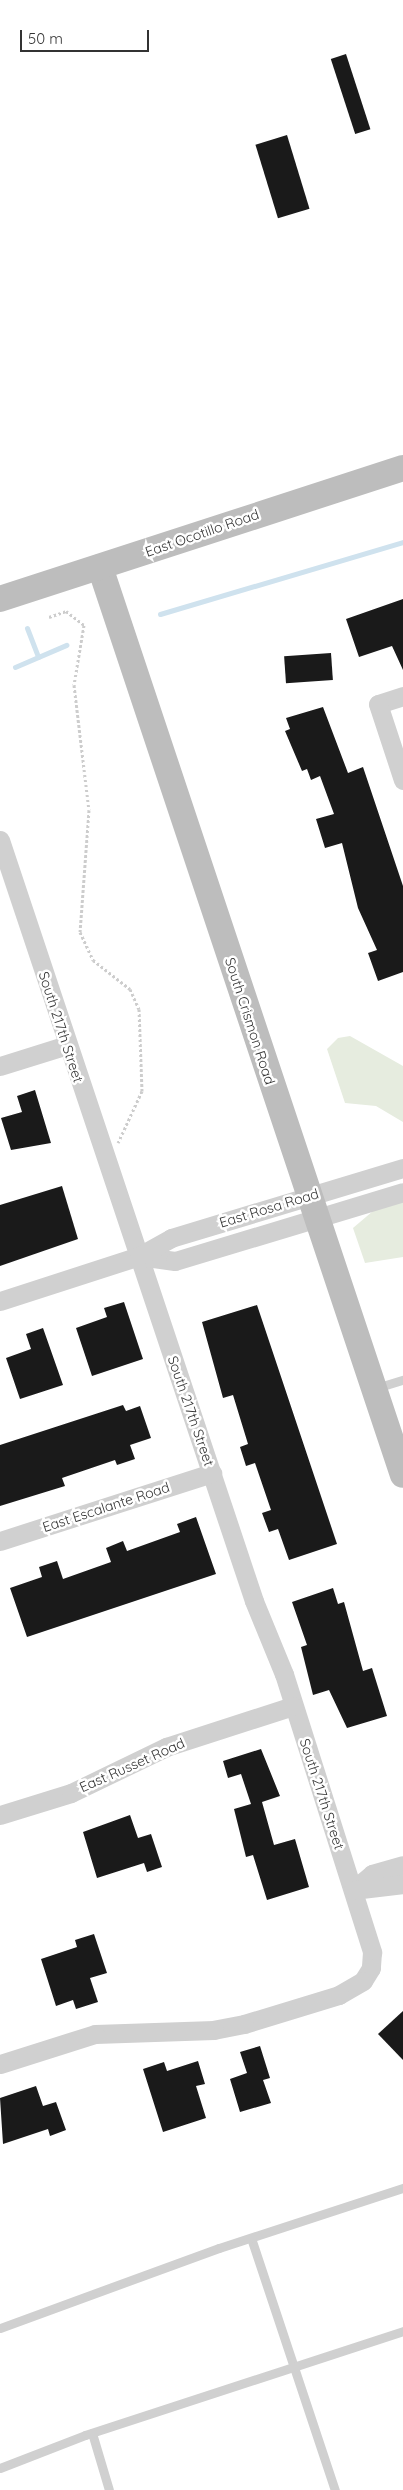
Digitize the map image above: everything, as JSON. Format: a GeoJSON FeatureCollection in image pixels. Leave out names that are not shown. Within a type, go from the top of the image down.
{"type":"FeatureCollection","features":[{"type":"Feature","properties":{"kind":"street","name":"East Ocotillo Road"},"geometry":{"type":"LineString","coordinates":[[0,599],[403,468]]}},
{"type":"Feature","properties":{"kind":"street","name":"South Crismon Road"},"geometry":{"type":"LineString","coordinates":[[100,567],[403,1475]]}},
{"type":"Feature","properties":{"kind":"street"},"geometry":{"type":"LineString","coordinates":[[403,696],[378,704],[403,780]]}},
{"type":"Feature","properties":{"kind":"street","name":"South 217th Street"},"geometry":{"type":"LineString","coordinates":[[0,840],[103,1152],[293,1706],[372,1952],[372,1968],[363,1981],[339,1994],[244,2024],[214,2030],[95,2034],[0,2064]]}},
{"type":"Feature","properties":{"kind":"street"},"geometry":{"type":"LineString","coordinates":[[0,1066],[67,1045]]}},
{"type":"Feature","properties":{"kind":"street","name":"East Rosa Road"},"geometry":{"type":"LineString","coordinates":[[0,1301],[139,1256],[175,1261],[312,1207],[403,1168]]}},
{"type":"Feature","properties":{"kind":"street","name":"East Rosa Road"},"geometry":{"type":"LineString","coordinates":[[312,1207],[403,1192]]}},
{"type":"Feature","properties":{"kind":"street","name":"East Escalante Road"},"geometry":{"type":"LineString","coordinates":[[0,1541],[212,1473]]}},
{"type":"Feature","properties":{"kind":"street","name":"East Russet Road"},"geometry":{"type":"LineString","coordinates":[[0,1815],[71,1793],[166,1747],[293,1706]]}},
{"type":"Feature","properties":{"kind":"street"},"geometry":{"type":"LineString","coordinates":[[353,1890],[372,1874],[403,1865]]}},
{"type":"Feature","properties":{"kind":"street"},"geometry":{"type":"LineString","coordinates":[[353,1890],[403,1884]]}},
{"type":"Feature","properties":{"kind":"lane"},"geometry":{"type":"LineString","coordinates":[[373,1389],[403,1380]]}},
{"type":"Feature","properties":{"kind":"lane"},"geometry":{"type":"LineString","coordinates":[[0,2328],[251,2238],[403,2188]]}},
{"type":"Feature","properties":{"kind":"lane"},"geometry":{"type":"LineString","coordinates":[[251,2238],[335,2490]]}},
{"type":"Feature","properties":{"kind":"lane"},"geometry":{"type":"LineString","coordinates":[[0,2468],[92,2433],[403,2331]]}},
{"type":"Feature","properties":{"kind":"lane"},"geometry":{"type":"LineString","coordinates":[[92,2433],[109,2490]]}},
{"type":"Feature","properties":{"kind":"path"},"geometry":{"type":"LineString","coordinates":[[49,617],[66,611],[84,625],[74,685],[89,810],[80,932],[93,960],[130,989],[139,1008],[142,1091],[122,1141],[103,1152]]}},
{"type":"Feature","properties":{"kind":"shaded area"},"geometry":{"type":"Polygon","coordinates":[[[350,1036],[403,1066],[403,1122],[376,1106],[345,1103],[327,1049],[338,1038],[350,1036]]]}},
{"type":"Feature","properties":{"kind":"shaded area"},"geometry":{"type":"Polygon","coordinates":[[[403,1201],[403,1257],[365,1263],[353,1228],[373,1211],[403,1201]]]}},
{"type":"Feature","properties":{"kind":"building"},"geometry":{"type":"Polygon","coordinates":[[[346,54],[370,129],[355,134],[331,59],[346,54]]]}},
{"type":"Feature","properties":{"kind":"building"},"geometry":{"type":"Polygon","coordinates":[[[287,135],[310,209],[278,218],[255,145],[287,135]]]}},
{"type":"Feature","properties":{"kind":"building"},"geometry":{"type":"Polygon","coordinates":[[[403,599],[403,670],[392,646],[359,657],[346,619],[403,599]]]}},
{"type":"Feature","properties":{"kind":"building"},"geometry":{"type":"Polygon","coordinates":[[[331,653],[333,680],[286,683],[284,656],[331,653]]]}},
{"type":"Feature","properties":{"kind":"building"},"geometry":{"type":"Polygon","coordinates":[[[323,707],[348,773],[363,767],[403,886],[403,972],[378,981],[368,953],[377,950],[358,908],[342,843],[325,848],[316,819],[334,814],[320,776],[311,780],[307,769],[302,771],[285,731],[290,729],[286,718],[323,707]]]}},
{"type":"Feature","properties":{"kind":"building"},"geometry":{"type":"Polygon","coordinates":[[[35,1090],[51,1143],[11,1150],[1,1118],[22,1112],[17,1096],[35,1090]]]}},
{"type":"Feature","properties":{"kind":"building"},"geometry":{"type":"Polygon","coordinates":[[[62,1186],[78,1239],[0,1266],[0,1205],[62,1186]]]}},
{"type":"Feature","properties":{"kind":"building"},"geometry":{"type":"Polygon","coordinates":[[[124,1302],[143,1359],[92,1376],[76,1328],[107,1317],[104,1308],[124,1302]]]}},
{"type":"Feature","properties":{"kind":"building"},"geometry":{"type":"Polygon","coordinates":[[[257,1305],[337,1544],[289,1560],[278,1529],[269,1532],[262,1513],[271,1510],[255,1463],[246,1466],[240,1447],[248,1444],[233,1395],[223,1398],[202,1322],[257,1305]]]}},
{"type":"Feature","properties":{"kind":"building"},"geometry":{"type":"Polygon","coordinates":[[[43,1328],[63,1385],[20,1399],[6,1358],[31,1349],[26,1334],[43,1328]]]}},
{"type":"Feature","properties":{"kind":"building"},"geometry":{"type":"Polygon","coordinates":[[[123,1405],[126,1411],[140,1406],[151,1438],[130,1445],[135,1459],[117,1465],[115,1460],[62,1478],[65,1486],[0,1506],[0,1445],[123,1405]]]}},
{"type":"Feature","properties":{"kind":"building"},"geometry":{"type":"Polygon","coordinates":[[[196,1517],[216,1574],[27,1637],[10,1588],[42,1577],[39,1567],[57,1561],[63,1579],[111,1562],[106,1548],[123,1541],[127,1551],[180,1532],[177,1524],[196,1517]]]}},
{"type":"Feature","properties":{"kind":"building"},"geometry":{"type":"Polygon","coordinates":[[[333,1588],[338,1604],[344,1602],[363,1671],[372,1668],[387,1716],[347,1728],[329,1690],[313,1695],[301,1647],[307,1645],[292,1602],[333,1588]]]}},
{"type":"Feature","properties":{"kind":"building"},"geometry":{"type":"Polygon","coordinates":[[[261,1749],[280,1796],[262,1802],[274,1845],[295,1839],[309,1887],[267,1900],[253,1855],[246,1857],[234,1809],[251,1804],[241,1774],[228,1778],[223,1761],[261,1749]]]}},
{"type":"Feature","properties":{"kind":"building"},"geometry":{"type":"Polygon","coordinates":[[[130,1815],[138,1838],[151,1834],[162,1867],[147,1872],[144,1863],[97,1878],[83,1832],[130,1815]]]}},
{"type":"Feature","properties":{"kind":"building"},"geometry":{"type":"Polygon","coordinates":[[[94,1934],[107,1973],[90,1978],[98,2002],[76,2009],[73,2000],[56,2006],[41,1959],[77,1947],[75,1940],[94,1934]]]}},
{"type":"Feature","properties":{"kind":"building"},"geometry":{"type":"Polygon","coordinates":[[[403,2011],[403,2060],[378,2034],[403,2011]]]}},
{"type":"Feature","properties":{"kind":"building"},"geometry":{"type":"Polygon","coordinates":[[[260,2046],[270,2078],[263,2080],[271,2103],[240,2112],[230,2079],[247,2073],[240,2052],[260,2046]]]}},
{"type":"Feature","properties":{"kind":"building"},"geometry":{"type":"Polygon","coordinates":[[[198,2061],[205,2084],[196,2086],[206,2118],[163,2132],[143,2069],[164,2062],[167,2071],[198,2061]]]}},
{"type":"Feature","properties":{"kind":"building"},"geometry":{"type":"Polygon","coordinates":[[[36,2086],[43,2106],[56,2102],[66,2130],[50,2136],[48,2129],[3,2144],[0,2098],[36,2086]]]}},
{"type":"Feature","properties":{"kind":"waterway"},"geometry":{"type":"LineString","coordinates":[[160,614],[403,542]]}},
{"type":"Feature","properties":{"kind":"waterway"},"geometry":{"type":"LineString","coordinates":[[27,628],[38,657]]}},
{"type":"Feature","properties":{"kind":"waterway"},"geometry":{"type":"LineString","coordinates":[[15,667],[66,645]]}}]}
